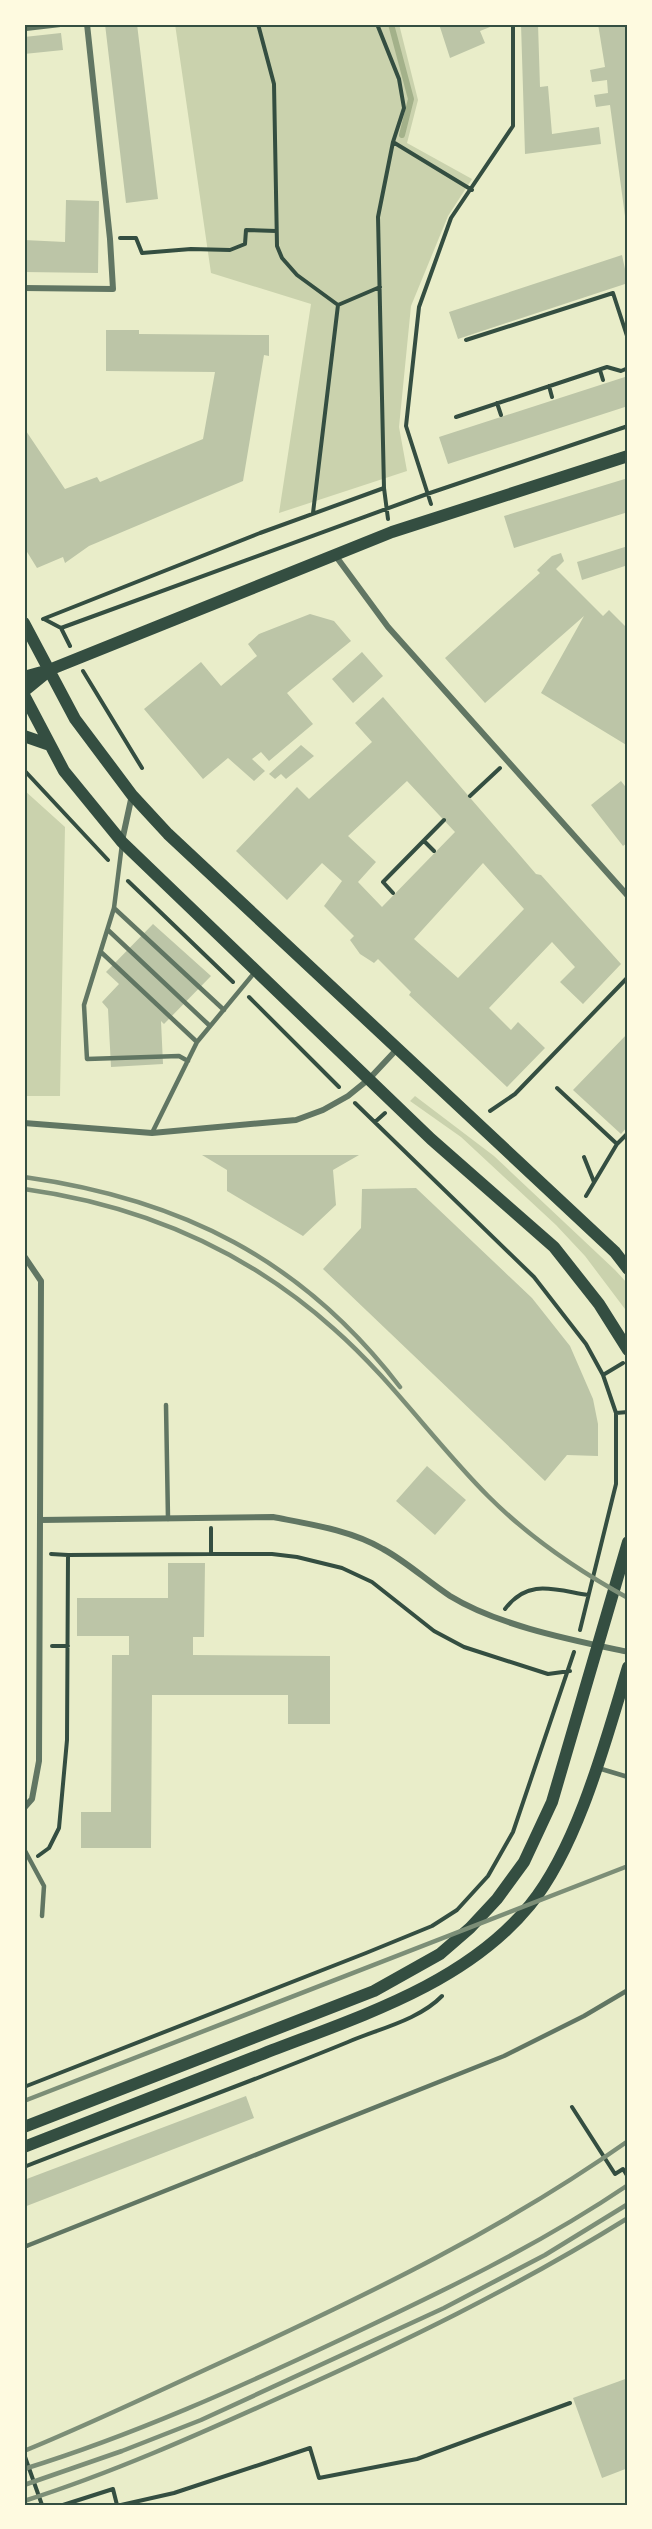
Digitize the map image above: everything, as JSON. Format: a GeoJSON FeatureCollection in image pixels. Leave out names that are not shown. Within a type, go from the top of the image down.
{"type":"FeatureCollection","features":[{"type":"Feature","properties":{"kind":"main road"},"geometry":{"type":"LineString","coordinates":[[24,677],[49,670],[334,554],[435,516],[628,456]]}},
{"type":"Feature","properties":{"kind":"main road"},"geometry":{"type":"LineString","coordinates":[[24,623],[75,719],[132,795],[168,834],[615,1251],[628,1269]]}},
{"type":"Feature","properties":{"kind":"main road"},"geometry":{"type":"LineString","coordinates":[[49,670],[24,693],[47,744],[64,771],[122,842],[440,1146],[554,1247],[599,1304],[628,1350]]}},
{"type":"Feature","properties":{"kind":"main road"},"geometry":{"type":"LineString","coordinates":[[24,736],[47,744]]}},
{"type":"Feature","properties":{"kind":"main road"},"geometry":{"type":"LineString","coordinates":[[24,2127],[374,1991],[408,1974],[454,1943],[491,1906],[524,1862],[552,1802],[628,1542]]}},
{"type":"Feature","properties":{"kind":"main road"},"geometry":{"type":"LineString","coordinates":[[24,2147],[388,2004],[454,1970],[489,1946],[530,1905],[555,1869],[577,1820],[628,1667]]}},
{"type":"Feature","properties":{"kind":"street"},"geometry":{"type":"LineString","coordinates":[[24,288],[113,289],[110,239],[87,24]]}},
{"type":"Feature","properties":{"kind":"street"},"geometry":{"type":"LineString","coordinates":[[334,554],[388,627],[628,896]]}},
{"type":"Feature","properties":{"kind":"street"},"geometry":{"type":"LineString","coordinates":[[122,842],[132,795]]}},
{"type":"Feature","properties":{"kind":"street"},"geometry":{"type":"LineString","coordinates":[[24,1123],[152,1133],[296,1120],[323,1110],[348,1096],[369,1079],[398,1048]]}},
{"type":"Feature","properties":{"kind":"street"},"geometry":{"type":"LineString","coordinates":[[24,1256],[40,1281],[39,1761],[32,1799],[24,1808]]}},
{"type":"Feature","properties":{"kind":"street"},"geometry":{"type":"LineString","coordinates":[[40,1520],[273,1517],[337,1531],[381,1547],[450,1596],[498,1618],[628,1652]]}},
{"type":"Feature","properties":{"kind":"lane"},"geometry":{"type":"LineString","coordinates":[[24,29],[67,24]]}},
{"type":"Feature","properties":{"kind":"lane"},"geometry":{"type":"LineString","coordinates":[[122,842],[114,908],[102,953],[84,1005],[87,1059],[179,1056],[188,1061]]}},
{"type":"Feature","properties":{"kind":"lane"},"geometry":{"type":"LineString","coordinates":[[114,908],[224,1010]]}},
{"type":"Feature","properties":{"kind":"lane"},"geometry":{"type":"LineString","coordinates":[[108,930],[210,1026]]}},
{"type":"Feature","properties":{"kind":"lane"},"geometry":{"type":"LineString","coordinates":[[102,953],[197,1042]]}},
{"type":"Feature","properties":{"kind":"lane"},"geometry":{"type":"LineString","coordinates":[[152,1133],[197,1042],[257,970]]}},
{"type":"Feature","properties":{"kind":"lane"},"geometry":{"type":"LineString","coordinates":[[166,1405],[168,1519]]}},
{"type":"Feature","properties":{"kind":"lane"},"geometry":{"type":"LineString","coordinates":[[595,1768],[628,1777]]}},
{"type":"Feature","properties":{"kind":"lane"},"geometry":{"type":"LineString","coordinates":[[24,1849],[44,1886],[42,1916]]}},
{"type":"Feature","properties":{"kind":"lane"},"geometry":{"type":"LineString","coordinates":[[24,2247],[504,2056],[584,2016],[628,1990]]}},
{"type":"Feature","properties":{"kind":"path"},"geometry":{"type":"LineString","coordinates":[[258,24],[274,84],[276,231],[282,258],[297,275],[338,305]]}},
{"type":"Feature","properties":{"kind":"path"},"geometry":{"type":"LineString","coordinates":[[377,24],[403,94],[404,108],[393,142],[378,217],[384,488],[385,510],[392,532]]}},
{"type":"Feature","properties":{"kind":"path"},"geometry":{"type":"LineString","coordinates":[[435,516],[406,426],[419,307],[451,218],[513,126],[513,24]]}},
{"type":"Feature","properties":{"kind":"path"},"geometry":{"type":"LineString","coordinates":[[393,142],[472,190]]}},
{"type":"Feature","properties":{"kind":"path"},"geometry":{"type":"LineString","coordinates":[[110,239],[136,238],[142,254],[191,249],[230,250],[245,244],[246,230],[276,231]]}},
{"type":"Feature","properties":{"kind":"path"},"geometry":{"type":"LineString","coordinates":[[338,305],[380,287]]}},
{"type":"Feature","properties":{"kind":"path"},"geometry":{"type":"LineString","coordinates":[[466,340],[613,293],[628,339]]}},
{"type":"Feature","properties":{"kind":"path"},"geometry":{"type":"LineString","coordinates":[[313,513],[338,305]]}},
{"type":"Feature","properties":{"kind":"path"},"geometry":{"type":"LineString","coordinates":[[456,417],[607,367],[621,371],[628,368]]}},
{"type":"Feature","properties":{"kind":"path"},"geometry":{"type":"LineString","coordinates":[[600,370],[603,380]]}},
{"type":"Feature","properties":{"kind":"path"},"geometry":{"type":"LineString","coordinates":[[549,386],[552,397]]}},
{"type":"Feature","properties":{"kind":"path"},"geometry":{"type":"LineString","coordinates":[[497,403],[501,415]]}},
{"type":"Feature","properties":{"kind":"path"},"geometry":{"type":"LineString","coordinates":[[61,628],[427,495],[628,426]]}},
{"type":"Feature","properties":{"kind":"path"},"geometry":{"type":"LineString","coordinates":[[142,768],[76,658],[61,628],[44,619],[313,513],[384,488]]}},
{"type":"Feature","properties":{"kind":"path"},"geometry":{"type":"LineString","coordinates":[[470,796],[507,761]]}},
{"type":"Feature","properties":{"kind":"path"},"geometry":{"type":"LineString","coordinates":[[24,770],[119,872],[534,1277],[586,1344],[603,1375],[616,1413],[616,1484],[568,1670],[513,1832],[482,1883],[466,1903],[450,1916],[366,1953],[24,2087]]}},
{"type":"Feature","properties":{"kind":"path"},"geometry":{"type":"LineString","coordinates":[[24,784],[24,862]]}},
{"type":"Feature","properties":{"kind":"path"},"geometry":{"type":"LineString","coordinates":[[393,893],[383,882],[444,820]]}},
{"type":"Feature","properties":{"kind":"path"},"geometry":{"type":"LineString","coordinates":[[424,841],[434,851]]}},
{"type":"Feature","properties":{"kind":"path"},"geometry":{"type":"LineString","coordinates":[[490,1111],[515,1094],[628,976]]}},
{"type":"Feature","properties":{"kind":"path"},"geometry":{"type":"LineString","coordinates":[[557,1088],[617,1144]]}},
{"type":"Feature","properties":{"kind":"path"},"geometry":{"type":"LineString","coordinates":[[586,1196],[617,1144],[628,1133]]}},
{"type":"Feature","properties":{"kind":"path"},"geometry":{"type":"LineString","coordinates":[[584,1157],[594,1183]]}},
{"type":"Feature","properties":{"kind":"path"},"geometry":{"type":"LineString","coordinates":[[603,1375],[628,1360]]}},
{"type":"Feature","properties":{"kind":"path"},"geometry":{"type":"LineString","coordinates":[[616,1413],[628,1412]]}},
{"type":"Feature","properties":{"kind":"path"},"geometry":{"type":"LineString","coordinates":[[211,1518],[211,1554]]}},
{"type":"Feature","properties":{"kind":"path"},"geometry":{"type":"LineString","coordinates":[[31,1861],[49,1848],[59,1828],[67,1740],[68,1555],[272,1554],[297,1557],[342,1568],[372,1582],[434,1630],[464,1647],[548,1674],[568,1670],[589,1677]]}},
{"type":"Feature","properties":{"kind":"path"},"geometry":{"type":"LineString","coordinates":[[498,1618],[515,1595],[534,1587],[588,1595]]}},
{"type":"Feature","properties":{"kind":"path"},"geometry":{"type":"LineString","coordinates":[[572,2107],[615,2174],[623,2169],[628,2176]]}},
{"type":"Feature","properties":{"kind":"path"},"geometry":{"type":"LineString","coordinates":[[47,2505],[62,2505],[112,2489],[119,2505],[174,2493],[310,2448],[319,2478],[417,2459],[570,2403]]}},
{"type":"Feature","properties":{"kind":"path"},"geometry":{"type":"LineString","coordinates":[[24,2454],[42,2505]]}},
{"type":"Feature","properties":{"kind":"green space"},"geometry":{"type":"Polygon","coordinates":[[[175,24],[399,24],[418,100],[407,143],[472,179],[448,216],[411,306],[399,427],[407,471],[279,513],[311,304],[211,273],[175,24]]]}},
{"type":"Feature","properties":{"kind":"green space"},"geometry":{"type":"Polygon","coordinates":[[[24,790],[65,827],[60,1096],[24,1096],[24,790]]]}},
{"type":"Feature","properties":{"kind":"green space"},"geometry":{"type":"Polygon","coordinates":[[[415,1096],[494,1156],[615,1270],[628,1284],[628,1313],[585,1256],[556,1225],[461,1137],[410,1101],[415,1096]]]}},
{"type":"Feature","properties":{"kind":"building"},"geometry":{"type":"Polygon","coordinates":[[[105,24],[137,24],[158,199],[126,203],[105,24]]]}},
{"type":"Feature","properties":{"kind":"building"},"geometry":{"type":"Polygon","coordinates":[[[439,24],[489,24],[490,27],[480,31],[485,43],[450,58],[439,24]]]}},
{"type":"Feature","properties":{"kind":"building"},"geometry":{"type":"Polygon","coordinates":[[[521,24],[538,24],[540,87],[548,86],[552,134],[599,127],[601,144],[525,154],[521,24]]]}},
{"type":"Feature","properties":{"kind":"building"},"geometry":{"type":"Polygon","coordinates":[[[598,24],[628,24],[628,215],[625,216],[610,105],[596,107],[594,95],[608,93],[607,80],[592,82],[590,70],[605,67],[598,24]]]}},
{"type":"Feature","properties":{"kind":"building"},"geometry":{"type":"Polygon","coordinates":[[[61,33],[63,50],[24,54],[24,37],[61,33]]]}},
{"type":"Feature","properties":{"kind":"building"},"geometry":{"type":"Polygon","coordinates":[[[66,200],[99,201],[98,273],[24,272],[24,240],[65,242],[66,200]]]}},
{"type":"Feature","properties":{"kind":"building"},"geometry":{"type":"Polygon","coordinates":[[[622,255],[628,283],[458,339],[449,312],[622,255]]]}},
{"type":"Feature","properties":{"kind":"building"},"geometry":{"type":"Polygon","coordinates":[[[106,330],[139,330],[139,334],[269,335],[269,356],[264,355],[243,481],[89,546],[65,563],[63,557],[37,568],[24,547],[24,428],[65,489],[97,477],[100,482],[203,439],[215,372],[106,371],[106,330]]]}},
{"type":"Feature","properties":{"kind":"building"},"geometry":{"type":"Polygon","coordinates":[[[628,376],[628,406],[448,464],[439,437],[628,376]]]}},
{"type":"Feature","properties":{"kind":"building"},"geometry":{"type":"Polygon","coordinates":[[[628,478],[628,512],[514,548],[504,516],[628,478]]]}},
{"type":"Feature","properties":{"kind":"building"},"geometry":{"type":"Polygon","coordinates":[[[628,546],[628,565],[582,580],[577,562],[628,546]]]}},
{"type":"Feature","properties":{"kind":"building"},"geometry":{"type":"Polygon","coordinates":[[[561,553],[564,561],[556,569],[603,616],[609,610],[628,629],[628,746],[541,693],[584,616],[485,703],[445,658],[540,573],[537,570],[552,556],[561,553]]]}},
{"type":"Feature","properties":{"kind":"building"},"geometry":{"type":"Polygon","coordinates":[[[310,614],[334,621],[351,641],[287,693],[313,724],[269,761],[261,752],[252,759],[265,771],[254,781],[228,758],[203,779],[144,709],[201,662],[221,686],[257,656],[248,644],[259,634],[310,614]]]}},
{"type":"Feature","properties":{"kind":"building"},"geometry":{"type":"Polygon","coordinates":[[[362,652],[383,676],[353,703],[332,679],[362,652]]]}},
{"type":"Feature","properties":{"kind":"building"},"geometry":{"type":"Polygon","coordinates":[[[383,697],[536,874],[541,875],[621,964],[583,1004],[560,982],[575,967],[552,942],[489,1008],[511,1030],[518,1022],[545,1048],[507,1087],[409,995],[411,992],[378,959],[374,963],[360,954],[350,940],[354,936],[324,906],[342,881],[322,863],[287,900],[236,851],[297,787],[309,799],[372,742],[355,723],[383,697]],[[407,781],[348,836],[376,862],[358,882],[382,907],[455,832],[407,781]],[[483,863],[414,939],[458,978],[524,909],[483,863]]]}},
{"type":"Feature","properties":{"kind":"building"},"geometry":{"type":"Polygon","coordinates":[[[301,745],[314,756],[286,779],[281,774],[275,779],[269,774],[301,745]]]}},
{"type":"Feature","properties":{"kind":"building"},"geometry":{"type":"Polygon","coordinates":[[[621,781],[628,790],[628,842],[623,846],[591,805],[621,781]]]}},
{"type":"Feature","properties":{"kind":"building"},"geometry":{"type":"Polygon","coordinates":[[[153,924],[211,976],[164,1024],[161,1021],[163,1064],[111,1067],[108,1009],[102,1002],[119,984],[106,972],[153,924]]]}},
{"type":"Feature","properties":{"kind":"building"},"geometry":{"type":"Polygon","coordinates":[[[628,1033],[628,1126],[621,1134],[573,1090],[628,1033]]]}},
{"type":"Feature","properties":{"kind":"building"},"geometry":{"type":"Polygon","coordinates":[[[202,1155],[359,1155],[333,1170],[336,1205],[303,1236],[227,1191],[227,1170],[202,1155]]]}},
{"type":"Feature","properties":{"kind":"building"},"geometry":{"type":"Polygon","coordinates":[[[416,1188],[532,1298],[570,1346],[593,1399],[598,1424],[598,1456],[567,1455],[545,1481],[323,1269],[361,1228],[362,1189],[416,1188]]]}},
{"type":"Feature","properties":{"kind":"building"},"geometry":{"type":"Polygon","coordinates":[[[427,1466],[466,1500],[435,1535],[396,1501],[427,1466]]]}},
{"type":"Feature","properties":{"kind":"building"},"geometry":{"type":"Polygon","coordinates":[[[168,1563],[205,1563],[204,1637],[193,1637],[193,1655],[330,1656],[330,1724],[288,1724],[288,1695],[152,1695],[151,1848],[81,1848],[81,1812],[111,1812],[112,1655],[129,1655],[129,1636],[77,1636],[77,1598],[168,1598],[168,1563]]]}},
{"type":"Feature","properties":{"kind":"building"},"geometry":{"type":"Polygon","coordinates":[[[246,2096],[254,2118],[24,2207],[24,2180],[246,2096]]]}},
{"type":"Feature","properties":{"kind":"building"},"geometry":{"type":"Polygon","coordinates":[[[628,2378],[628,2468],[602,2478],[573,2398],[628,2378]]]}},
{"type":"Feature","properties":{"kind":"waterway"},"geometry":{"type":"LineString","coordinates":[[391,24],[411,99],[402,135]]}},
{"type":"Feature","properties":{"kind":"railway"},"geometry":{"type":"LineString","coordinates":[[24,1177],[81,1187],[135,1201],[186,1219],[234,1242],[279,1270],[322,1303],[362,1342],[400,1387]]}},
{"type":"Feature","properties":{"kind":"railway"},"geometry":{"type":"LineString","coordinates":[[24,1189],[67,1196],[150,1219],[190,1235],[265,1276],[300,1301],[355,1348],[469,1476],[504,1511],[554,1552],[628,1598]]}},
{"type":"Feature","properties":{"kind":"railway"},"geometry":{"type":"LineString","coordinates":[[24,2101],[628,1866]]}},
{"type":"Feature","properties":{"kind":"railway"},"geometry":{"type":"LineString","coordinates":[[24,2451],[286,2332],[436,2258],[534,2202],[628,2141]]}},
{"type":"Feature","properties":{"kind":"railway"},"geometry":{"type":"LineString","coordinates":[[24,2469],[146,2426],[344,2338],[524,2248],[628,2185]]}},
{"type":"Feature","properties":{"kind":"railway"},"geometry":{"type":"LineString","coordinates":[[24,2485],[122,2451],[201,2420],[444,2308],[545,2255],[628,2204]]}},
{"type":"Feature","properties":{"kind":"railway"},"geometry":{"type":"LineString","coordinates":[[24,2501],[154,2453],[370,2356],[458,2314],[544,2268],[628,2218]]}}]}
